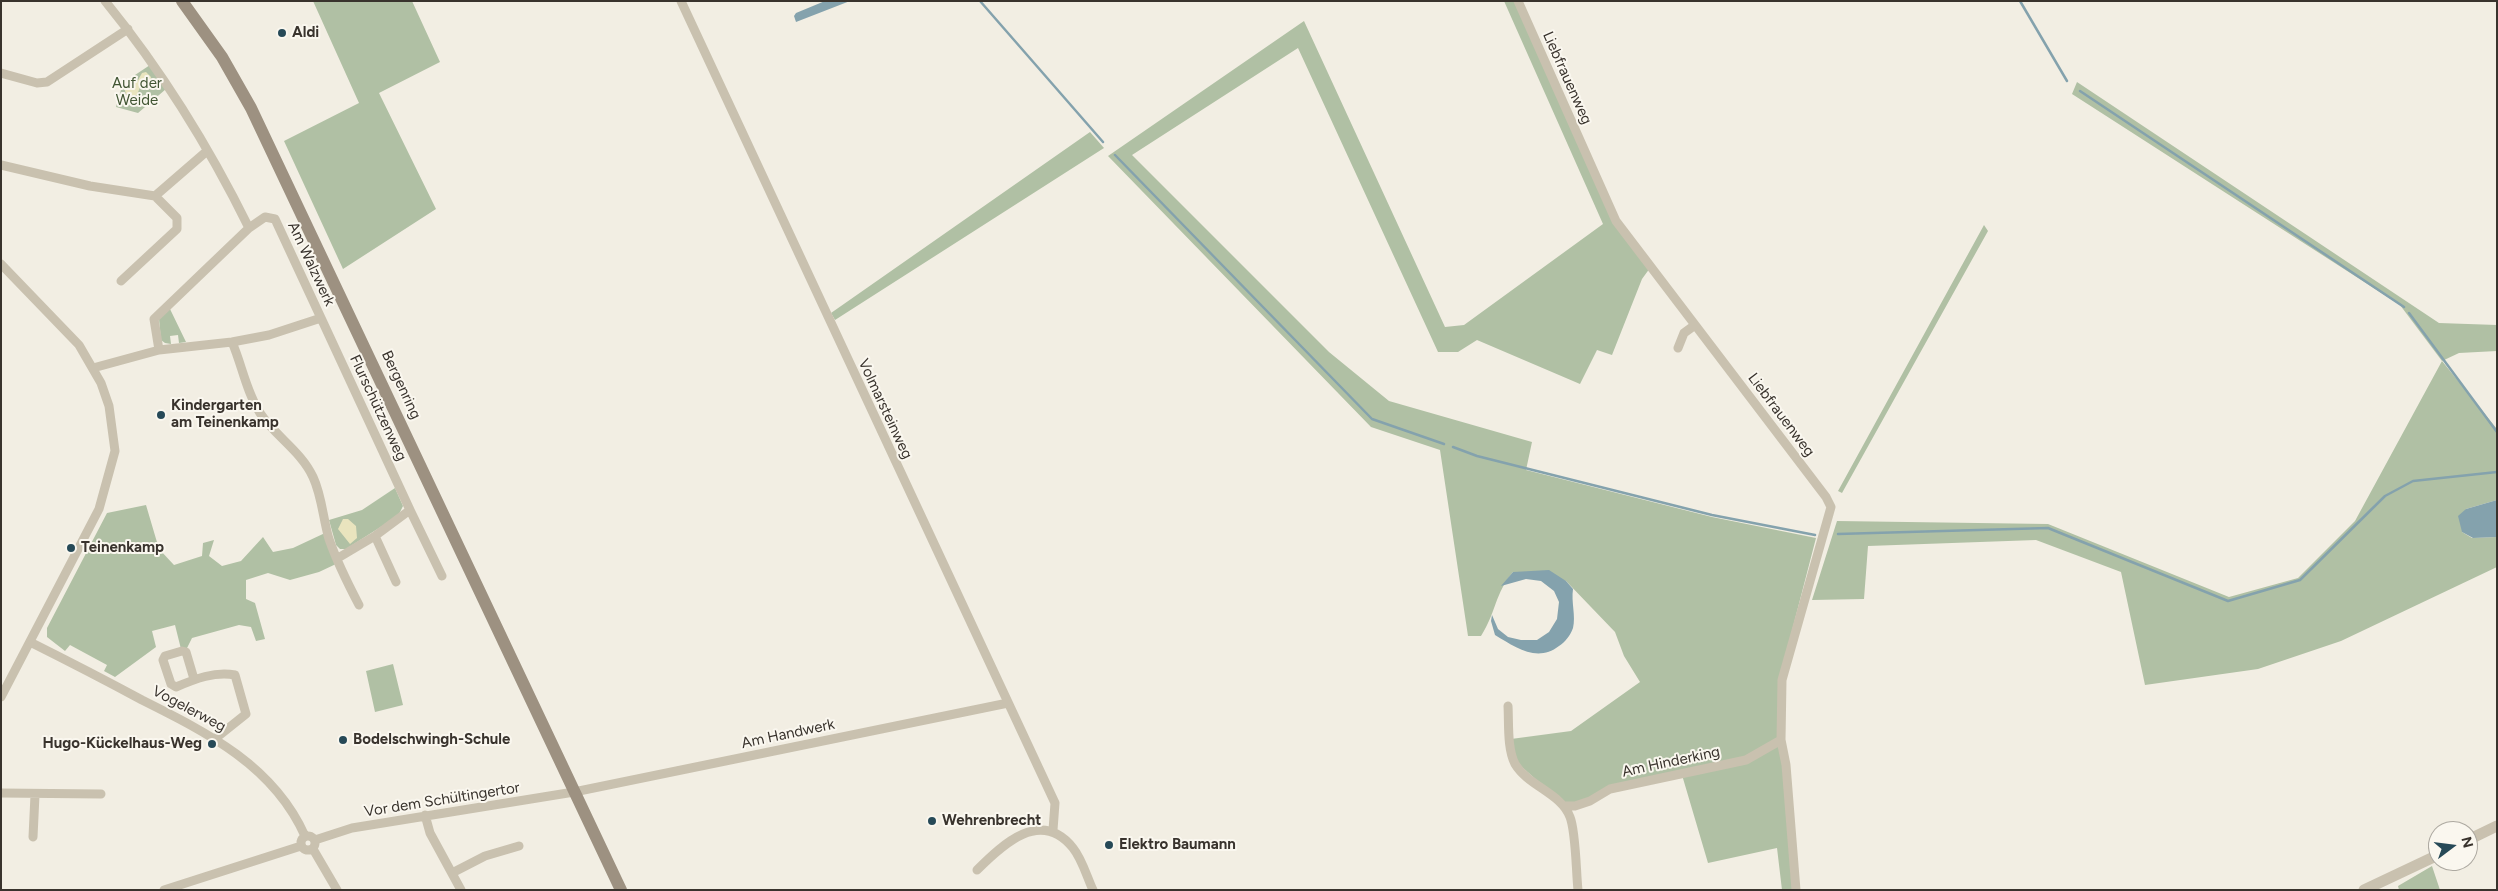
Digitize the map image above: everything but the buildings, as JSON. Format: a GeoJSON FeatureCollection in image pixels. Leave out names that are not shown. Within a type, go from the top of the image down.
{"type":"FeatureCollection","features":[{"type":"Feature","properties":{"kind":"main road","name":"Bergenring"},"geometry":{"type":"LineString","coordinates":[[182,1],[222,57],[251,108],[621,890]]}},
{"type":"Feature","properties":{"kind":"street"},"geometry":{"type":"LineString","coordinates":[[105,1],[166,81],[249,228]]}},
{"type":"Feature","properties":{"kind":"street","name":"Volmarsteinweg"},"geometry":{"type":"LineString","coordinates":[[681,1],[1055,803],[1053,830]]}},
{"type":"Feature","properties":{"kind":"street","name":"Liebfrauenweg"},"geometry":{"type":"LineString","coordinates":[[1518,1],[1616,221],[1826,497],[1831,507],[1782,680],[1781,740],[1786,765],[1796,890]]}},
{"type":"Feature","properties":{"kind":"street"},"geometry":{"type":"LineString","coordinates":[[1,73],[37,83],[47,82],[128,29]]}},
{"type":"Feature","properties":{"kind":"street"},"geometry":{"type":"LineString","coordinates":[[155,196],[207,151]]}},
{"type":"Feature","properties":{"kind":"street"},"geometry":{"type":"LineString","coordinates":[[1,165],[90,186],[155,196],[177,218],[177,229],[121,281]]}},
{"type":"Feature","properties":{"kind":"street","name":"Am Walzwerk"},"geometry":{"type":"LineString","coordinates":[[93,368],[159,350],[232,342],[269,334],[321,318],[275,219],[265,217],[249,228],[154,319],[159,350]]}},
{"type":"Feature","properties":{"kind":"street"},"geometry":{"type":"LineString","coordinates":[[1,264],[79,345],[93,368],[109,406],[115,451],[99,509],[1,697]]}},
{"type":"Feature","properties":{"kind":"street","name":"Flurschützenweg"},"geometry":{"type":"LineString","coordinates":[[321,318],[442,576]]}},
{"type":"Feature","properties":{"kind":"street"},"geometry":{"type":"LineString","coordinates":[[1678,348],[1684,333],[1695,325]]}},
{"type":"Feature","properties":{"kind":"street"},"geometry":{"type":"LineString","coordinates":[[232,342],[244,378],[259,411],[277,435],[297,454],[313,477],[329,539],[346,581],[359,605]]}},
{"type":"Feature","properties":{"kind":"street"},"geometry":{"type":"LineString","coordinates":[[338,558],[375,536],[410,510]]}},
{"type":"Feature","properties":{"kind":"street"},"geometry":{"type":"LineString","coordinates":[[375,536],[396,582]]}},
{"type":"Feature","properties":{"kind":"street","name":"Vogelerweg"},"geometry":{"type":"LineString","coordinates":[[30,642],[216,738],[267,778],[298,820],[305,836]]}},
{"type":"Feature","properties":{"kind":"street"},"geometry":{"type":"LineString","coordinates":[[194,679],[223,672],[235,675],[246,714],[216,738]]}},
{"type":"Feature","properties":{"kind":"street","name":"Am Handwerk"},"geometry":{"type":"LineString","coordinates":[[574,792],[1008,703]]}},
{"type":"Feature","properties":{"kind":"street"},"geometry":{"type":"LineString","coordinates":[[1508,706],[1511,749],[1514,762],[1522,774],[1565,806],[1571,817],[1578,890]]}},
{"type":"Feature","properties":{"kind":"street","name":"Am Hinderking"},"geometry":{"type":"LineString","coordinates":[[1565,806],[1575,806],[1590,801],[1610,789],[1746,760],[1781,740]]}},
{"type":"Feature","properties":{"kind":"street","name":"Vor dem Schültingertor"},"geometry":{"type":"LineString","coordinates":[[314,845],[352,828],[574,792]]}},
{"type":"Feature","properties":{"kind":"street"},"geometry":{"type":"LineString","coordinates":[[1,793],[35,795],[101,794]]}},
{"type":"Feature","properties":{"kind":"street"},"geometry":{"type":"LineString","coordinates":[[32,837],[35,795]]}},
{"type":"Feature","properties":{"kind":"street"},"geometry":{"type":"LineString","coordinates":[[425,815],[430,833],[461,890]]}},
{"type":"Feature","properties":{"kind":"street"},"geometry":{"type":"LineString","coordinates":[[2478,835],[2497,826]]}},
{"type":"Feature","properties":{"kind":"street"},"geometry":{"type":"LineString","coordinates":[[977,870],[1001,846],[1032,830],[1053,830],[1074,848],[1093,890]]}},
{"type":"Feature","properties":{"kind":"street"},"geometry":{"type":"LineString","coordinates":[[314,845],[304,850],[301,846],[301,840],[305,836],[311,836],[337,890]]}},
{"type":"Feature","properties":{"kind":"street"},"geometry":{"type":"LineString","coordinates":[[164,890],[301,846]]}},
{"type":"Feature","properties":{"kind":"street"},"geometry":{"type":"LineString","coordinates":[[452,873],[485,856],[519,846]]}},
{"type":"Feature","properties":{"kind":"street"},"geometry":{"type":"LineString","coordinates":[[2364,890],[2428,860]]}},
{"type":"Feature","properties":{"kind":"green space"},"geometry":{"type":"Polygon","coordinates":[[[313,1],[412,1],[440,62],[379,93],[436,209],[343,269],[284,141],[359,103],[313,1]]]}},
{"type":"Feature","properties":{"kind":"green space"},"geometry":{"type":"Polygon","coordinates":[[[1504,1],[1517,1],[1615,222],[1650,268],[1642,279],[1612,355],[1597,350],[1580,384],[1477,340],[1458,352],[1438,352],[1298,48],[1132,155],[1329,352],[1389,401],[1532,442],[1526,470],[1712,517],[1816,538],[1779,681],[1779,738],[1745,759],[1610,789],[1589,800],[1565,805],[1515,761],[1511,739],[1571,731],[1640,682],[1624,656],[1615,632],[1566,581],[1513,572],[1499,595],[1481,636],[1468,636],[1440,450],[1371,427],[1108,156],[1304,21],[1445,327],[1464,325],[1603,224],[1504,1]]]}},
{"type":"Feature","properties":{"kind":"green space","name":"Auf der Weide"},"geometry":{"type":"Polygon","coordinates":[[[150,65],[166,89],[138,113],[116,107],[123,83],[150,65]]]}},
{"type":"Feature","properties":{"kind":"green space"},"geometry":{"type":"Polygon","coordinates":[[[2077,82],[2439,323],[2497,325],[2497,351],[2459,353],[2442,361],[2400,305],[2072,94],[2077,82]]]}},
{"type":"Feature","properties":{"kind":"green space"},"geometry":{"type":"Polygon","coordinates":[[[1090,132],[1104,148],[835,320],[831,313],[1090,132]]]}},
{"type":"Feature","properties":{"kind":"green space"},"geometry":{"type":"Polygon","coordinates":[[[1984,225],[1988,231],[1842,493],[1838,491],[1984,225]]]}},
{"type":"Feature","properties":{"kind":"green space"},"geometry":{"type":"Polygon","coordinates":[[[170,309],[186,342],[179,343],[178,335],[170,336],[171,344],[161,340],[159,319],[170,309]]]}},
{"type":"Feature","properties":{"kind":"green space"},"geometry":{"type":"Polygon","coordinates":[[[2442,361],[2497,429],[2497,500],[2466,509],[2462,532],[2472,538],[2497,537],[2497,567],[2341,641],[2258,669],[2145,685],[2121,572],[2036,540],[1868,546],[1864,599],[1812,600],[1837,521],[2048,524],[2229,597],[2298,578],[2355,521],[2442,361]]]}},
{"type":"Feature","properties":{"kind":"green space"},"geometry":{"type":"Polygon","coordinates":[[[395,488],[403,506],[398,516],[346,549],[340,549],[336,545],[329,520],[362,510],[395,488]]]}},
{"type":"Feature","properties":{"kind":"green space"},"geometry":{"type":"Polygon","coordinates":[[[146,505],[159,549],[174,565],[202,556],[203,543],[214,540],[209,556],[222,566],[241,561],[263,537],[273,552],[293,548],[325,533],[336,564],[319,572],[290,580],[268,573],[246,580],[246,599],[255,603],[265,639],[256,641],[251,627],[239,625],[192,638],[187,648],[181,649],[175,625],[152,631],[156,647],[115,677],[104,671],[107,665],[70,645],[65,651],[47,637],[47,628],[107,513],[146,505]]]}},
{"type":"Feature","properties":{"kind":"green space"},"geometry":{"type":"Polygon","coordinates":[[[393,664],[403,705],[375,712],[366,671],[393,664]]]}},
{"type":"Feature","properties":{"kind":"green space"},"geometry":{"type":"Polygon","coordinates":[[[1780,741],[1794,890],[1782,890],[1777,848],[1708,863],[1682,775],[1746,761],[1780,741]]]}},
{"type":"Feature","properties":{"kind":"green space"},"geometry":{"type":"Polygon","coordinates":[[[2428,868],[2428,871],[2434,871],[2440,890],[2399,890],[2398,886],[2428,868]]]}},
{"type":"Feature","properties":{"kind":"sand"},"geometry":{"type":"Polygon","coordinates":[[[146,72],[151,77],[150,85],[140,87],[137,95],[131,96],[126,94],[124,87],[126,83],[137,82],[142,73],[146,72]]]}},
{"type":"Feature","properties":{"kind":"sand"},"geometry":{"type":"Polygon","coordinates":[[[343,519],[348,519],[356,526],[357,538],[350,544],[338,529],[343,519]]]}},
{"type":"Feature","properties":{"kind":"water"},"geometry":{"type":"Polygon","coordinates":[[[825,1],[850,1],[796,22],[794,16],[796,13],[825,1]]]}},
{"type":"Feature","properties":{"kind":"water"},"geometry":{"type":"Polygon","coordinates":[[[2497,500],[2497,537],[2473,538],[2462,532],[2458,516],[2466,509],[2497,500]]]}},
{"type":"Feature","properties":{"kind":"water"},"geometry":{"type":"Polygon","coordinates":[[[1549,570],[1566,581],[1573,589],[1574,623],[1567,639],[1551,651],[1534,653],[1518,648],[1495,635],[1491,621],[1492,615],[1498,629],[1508,637],[1521,640],[1537,640],[1549,632],[1557,619],[1559,602],[1554,591],[1541,581],[1526,579],[1501,586],[1513,572],[1549,570]]]}},
{"type":"Feature","properties":{"kind":"waterway"},"geometry":{"type":"LineString","coordinates":[[980,1],[1103,142]]}},
{"type":"Feature","properties":{"kind":"waterway"},"geometry":{"type":"LineString","coordinates":[[2020,1],[2067,81]]}},
{"type":"Feature","properties":{"kind":"waterway"},"geometry":{"type":"LineString","coordinates":[[2080,91],[2404,307]]}},
{"type":"Feature","properties":{"kind":"waterway"},"geometry":{"type":"LineString","coordinates":[[1115,155],[1372,419],[1444,444]]}},
{"type":"Feature","properties":{"kind":"waterway"},"geometry":{"type":"LineString","coordinates":[[2409,313],[2497,432]]}},
{"type":"Feature","properties":{"kind":"waterway"},"geometry":{"type":"LineString","coordinates":[[1453,447],[1477,456],[1712,515],[1815,535]]}},
{"type":"Feature","properties":{"kind":"waterway"},"geometry":{"type":"LineString","coordinates":[[1838,534],[2048,528],[2228,601],[2300,580],[2385,496],[2413,481],[2497,472]]}},
{"type":"Feature","properties":{"kind":"place","name":"Aldi"},"geometry":{"type":"Point","coordinates":[282,33]}},
{"type":"Feature","properties":{"kind":"place","name":"Kindergarten am Teinenkamp"},"geometry":{"type":"Point","coordinates":[161,415]}},
{"type":"Feature","properties":{"kind":"place","name":"Teinenkamp"},"geometry":{"type":"Point","coordinates":[71,548]}},
{"type":"Feature","properties":{"kind":"place","name":"Bodelschwingh-Schule"},"geometry":{"type":"Point","coordinates":[343,740]}},
{"type":"Feature","properties":{"kind":"place","name":"Hugo-Kückelhaus-Weg"},"geometry":{"type":"Point","coordinates":[212,744]}},
{"type":"Feature","properties":{"kind":"place","name":"Wehrenbrecht"},"geometry":{"type":"Point","coordinates":[932,821]}},
{"type":"Feature","properties":{"kind":"place","name":"Elektro Baumann"},"geometry":{"type":"Point","coordinates":[1109,845]}}]}
